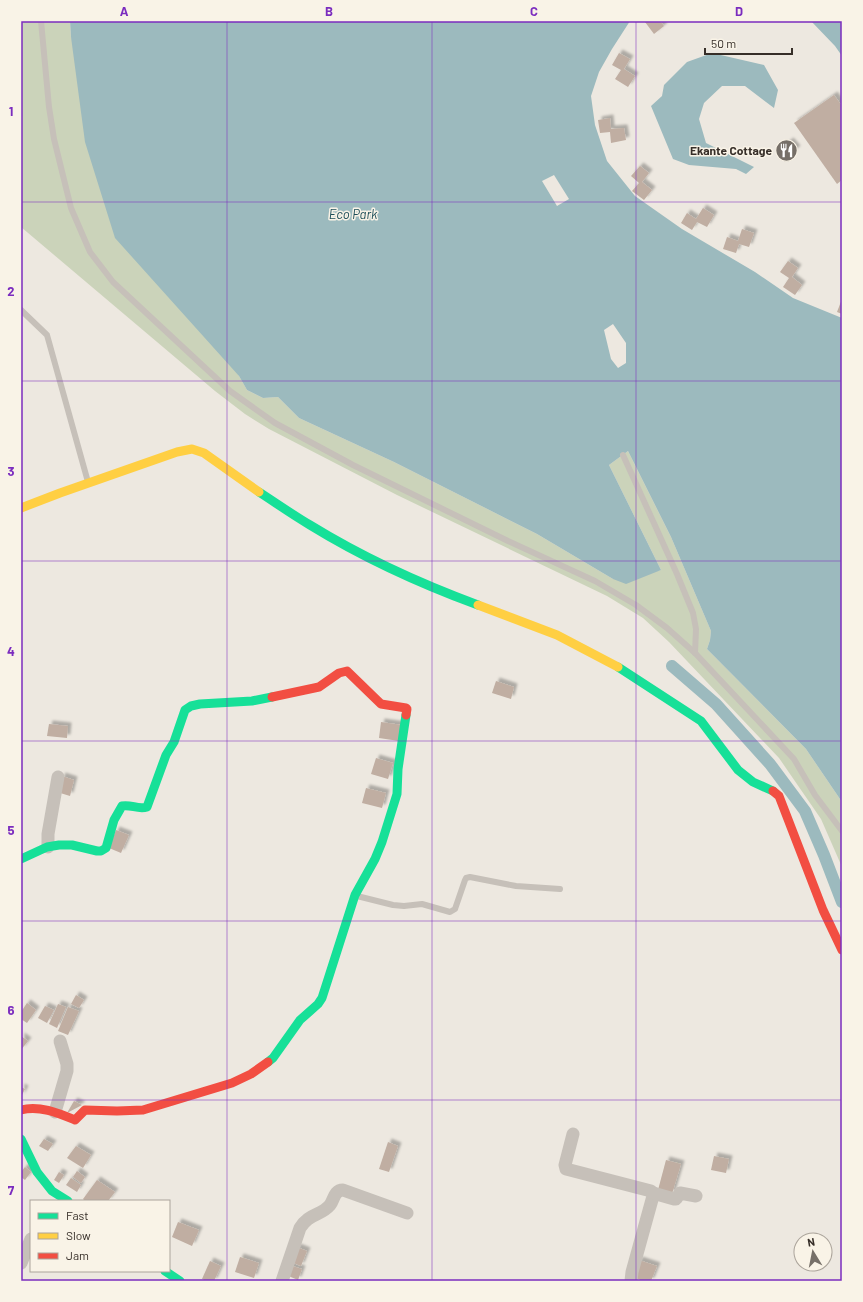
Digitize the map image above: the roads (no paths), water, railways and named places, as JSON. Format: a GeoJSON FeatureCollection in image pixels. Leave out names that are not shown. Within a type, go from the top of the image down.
{"type":"FeatureCollection","features":[{"type":"Feature","properties":{"kind":"street"},"geometry":{"type":"LineString","coordinates":[[21,508],[177,452],[192,449],[204,453],[243,482],[311,526],[354,550],[434,589],[568,640],[626,671],[701,721],[738,770],[753,782],[774,791],[779,796],[823,910],[842,950]]}},
{"type":"Feature","properties":{"kind":"street"},"geometry":{"type":"LineString","coordinates":[[21,859],[56,845],[70,845],[97,851],[106,848],[114,820],[122,806],[128,804],[142,809],[147,807],[166,754],[174,742],[182,716],[185,710],[191,706],[200,704],[252,701],[319,687],[337,674],[347,671],[381,704],[406,708],[407,712],[398,769],[397,794],[382,842],[375,859],[355,895],[322,998],[318,1004],[300,1020],[273,1058],[251,1074],[232,1083],[143,1110],[85,1110],[75,1120],[55,1112],[29,1108],[21,1110]]}},
{"type":"Feature","properties":{"kind":"street"},"geometry":{"type":"LineString","coordinates":[[48,847],[48,834],[58,777]]}},
{"type":"Feature","properties":{"kind":"street"},"geometry":{"type":"LineString","coordinates":[[55,1112],[67,1071],[67,1064],[60,1041]]}},
{"type":"Feature","properties":{"kind":"street"},"geometry":{"type":"LineString","coordinates":[[573,1134],[565,1165],[566,1169],[651,1191],[674,1200],[680,1193],[696,1196]]}},
{"type":"Feature","properties":{"kind":"street"},"geometry":{"type":"LineString","coordinates":[[21,1139],[24,1155],[37,1172],[50,1196],[64,1200]]}},
{"type":"Feature","properties":{"kind":"street"},"geometry":{"type":"LineString","coordinates":[[282,1281],[303,1222],[329,1206],[337,1192],[340,1190],[407,1213]]}},
{"type":"Feature","properties":{"kind":"street"},"geometry":{"type":"LineString","coordinates":[[631,1281],[632,1272],[653,1193]]}},
{"type":"Feature","properties":{"kind":"street"},"geometry":{"type":"LineString","coordinates":[[21,1263],[30,1241]]}},
{"type":"Feature","properties":{"kind":"street"},"geometry":{"type":"LineString","coordinates":[[166,1272],[180,1281]]}},
{"type":"Feature","properties":{"kind":"lane"},"geometry":{"type":"LineString","coordinates":[[41,21],[49,107],[54,139],[71,208],[90,252],[113,282],[230,391],[275,423],[353,465],[595,581],[636,605],[667,628],[695,653],[794,760],[815,795],[842,831]]}},
{"type":"Feature","properties":{"kind":"lane"},"geometry":{"type":"LineString","coordinates":[[21,310],[47,335],[88,483]]}},
{"type":"Feature","properties":{"kind":"lane"},"geometry":{"type":"LineString","coordinates":[[623,455],[693,613],[696,629],[695,653]]}},
{"type":"Feature","properties":{"kind":"lane"},"geometry":{"type":"LineString","coordinates":[[355,895],[393,905],[404,906],[422,904],[450,912],[455,909],[465,880],[470,877],[516,886],[560,889]]}},
{"type":"Feature","properties":{"kind":"water","name":"Eco Park"},"geometry":{"type":"Polygon","coordinates":[[[70,21],[630,21],[599,72],[591,96],[595,125],[607,161],[635,196],[682,229],[755,272],[793,298],[842,318],[842,802],[806,749],[707,649],[711,631],[671,537],[628,451],[609,465],[661,570],[626,584],[613,579],[537,534],[394,462],[299,418],[278,397],[263,398],[247,390],[239,376],[115,238],[85,142],[70,21]],[[554,175],[542,181],[557,206],[569,199],[554,175]],[[613,324],[604,330],[611,359],[618,368],[626,363],[626,343],[613,324]]]}},
{"type":"Feature","properties":{"kind":"water"},"geometry":{"type":"Polygon","coordinates":[[[811,21],[842,21],[842,56],[835,46],[811,21]]]}},
{"type":"Feature","properties":{"kind":"water"},"geometry":{"type":"Polygon","coordinates":[[[712,53],[764,65],[778,90],[774,108],[745,86],[722,86],[704,103],[699,119],[706,143],[754,167],[746,174],[736,169],[689,165],[673,159],[651,106],[662,96],[664,85],[687,62],[712,53]]]}},
{"type":"Feature","properties":{"kind":"waterway"},"geometry":{"type":"LineString","coordinates":[[672,666],[716,704],[770,764],[805,811],[842,902]]}},
{"type":"Feature","properties":{"kind":"place","name":"Ekante Cottage"},"geometry":{"type":"Point","coordinates":[787,151]}}]}
